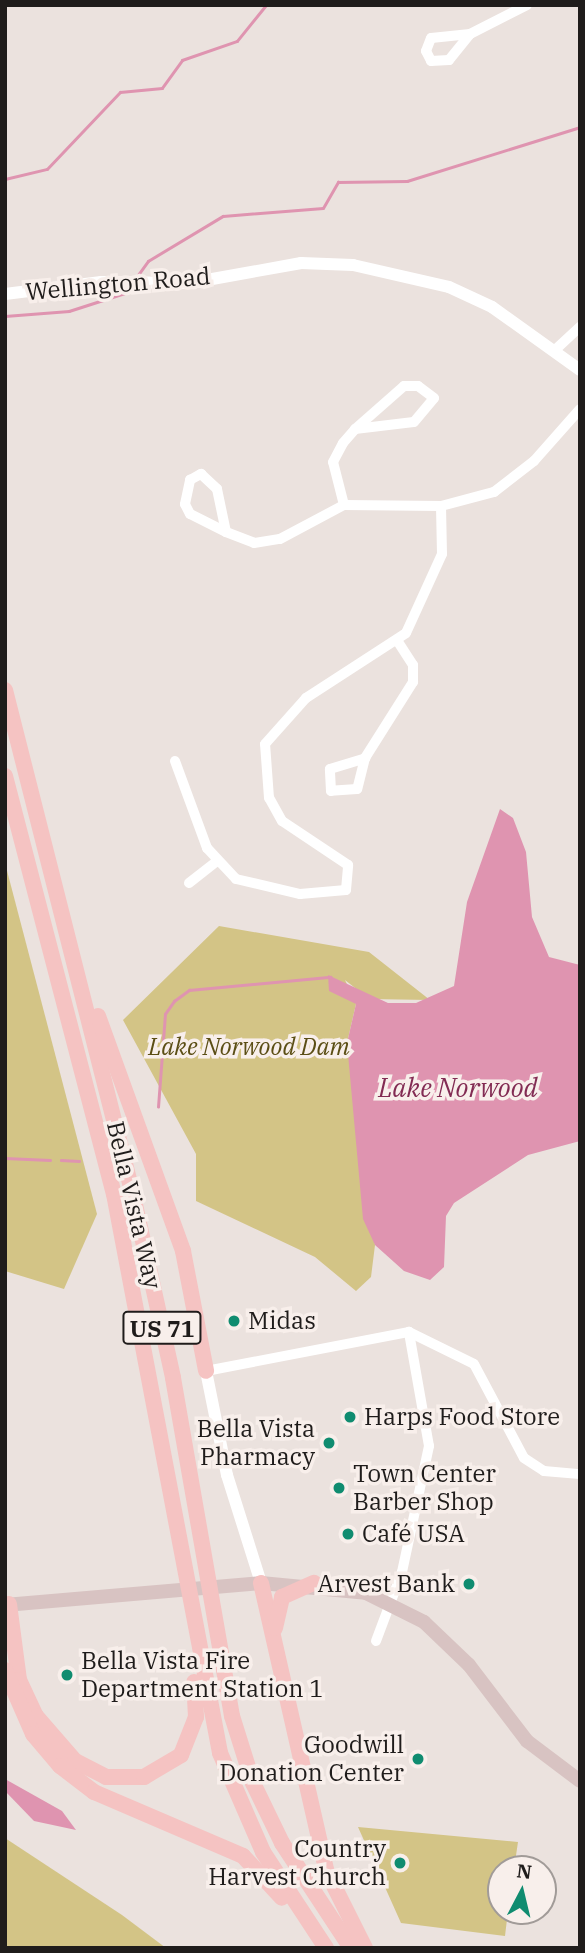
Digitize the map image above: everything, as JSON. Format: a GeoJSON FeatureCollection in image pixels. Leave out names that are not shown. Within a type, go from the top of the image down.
{"type":"FeatureCollection","features":[{"type":"Feature","properties":{"kind":"main road","name":"Bella Vista Way"},"geometry":{"type":"LineString","coordinates":[[5,690],[76,960],[173,1378],[233,1716],[253,1783],[282,1843],[351,1948]]}},
{"type":"Feature","properties":{"kind":"main road","name":"Bella Vista Way"},"geometry":{"type":"LineString","coordinates":[[5,776],[114,1194],[175,1530],[220,1753],[263,1852],[326,1948]]}},
{"type":"Feature","properties":{"kind":"main road"},"geometry":{"type":"LineString","coordinates":[[76,960],[183,1251],[206,1371]]}},
{"type":"Feature","properties":{"kind":"main road"},"geometry":{"type":"LineString","coordinates":[[175,1530],[196,1717],[181,1755],[163,1770],[125,1781],[75,1761],[36,1716],[19,1680],[7,1604],[163,1590],[221,1585],[314,1583],[389,1602],[446,1641],[527,1741],[580,1781]]}},
{"type":"Feature","properties":{"kind":"main road"},"geometry":{"type":"LineString","coordinates":[[261,1583],[326,1870],[365,1948]]}},
{"type":"Feature","properties":{"kind":"main road"},"geometry":{"type":"LineString","coordinates":[[274,1641],[282,1597],[314,1583]]}},
{"type":"Feature","properties":{"kind":"main road"},"geometry":{"type":"LineString","coordinates":[[5,1670],[33,1734],[60,1766],[94,1793],[243,1856],[317,1948]]}},
{"type":"Feature","properties":{"kind":"street"},"geometry":{"type":"LineString","coordinates":[[470,34],[527,5]]}},
{"type":"Feature","properties":{"kind":"street","name":"Wellington Road"},"geometry":{"type":"LineString","coordinates":[[5,294],[101,282],[190,283],[301,263],[353,265],[449,287],[555,350],[580,370]]}},
{"type":"Feature","properties":{"kind":"street"},"geometry":{"type":"LineString","coordinates":[[555,350],[580,327]]}},
{"type":"Feature","properties":{"kind":"street"},"geometry":{"type":"LineString","coordinates":[[344,505],[333,462],[355,429],[404,386],[418,386],[434,398],[414,422],[355,429]]}},
{"type":"Feature","properties":{"kind":"street"},"geometry":{"type":"LineString","coordinates":[[226,532],[217,489],[201,474],[190,480],[185,496],[190,514],[226,532],[254,543],[280,539],[344,505],[441,506],[494,492],[544,452],[580,409]]}},
{"type":"Feature","properties":{"kind":"street"},"geometry":{"type":"LineString","coordinates":[[175,761],[215,863],[236,879],[278,891],[346,890],[348,865],[282,821],[269,798],[265,744],[306,698],[397,640],[425,600],[442,555],[441,506]]}},
{"type":"Feature","properties":{"kind":"street"},"geometry":{"type":"LineString","coordinates":[[365,758],[335,763],[327,775],[331,791],[357,789],[365,758],[413,681],[413,665],[397,640]]}},
{"type":"Feature","properties":{"kind":"street"},"geometry":{"type":"LineString","coordinates":[[189,883],[215,863]]}},
{"type":"Feature","properties":{"kind":"street"},"geometry":{"type":"LineString","coordinates":[[376,1642],[412,1535],[429,1446],[409,1332]]}},
{"type":"Feature","properties":{"kind":"street"},"geometry":{"type":"LineString","coordinates":[[261,1583],[227,1475],[206,1371],[409,1332],[474,1364],[524,1458],[544,1471],[580,1474]]}},
{"type":"Feature","properties":{"kind":"green space"},"geometry":{"type":"Polygon","coordinates":[[[5,863],[97,1214],[64,1289],[5,1271],[5,863]]]}},
{"type":"Feature","properties":{"kind":"green space","name":"Lake Norwood Dam"},"geometry":{"type":"Polygon","coordinates":[[[219,926],[369,952],[430,1000],[369,999],[345,980],[356,1004],[347,1043],[375,1245],[371,1277],[356,1291],[315,1257],[196,1201],[196,1154],[123,1020],[219,926]]]}},
{"type":"Feature","properties":{"kind":"green space"},"geometry":{"type":"Polygon","coordinates":[[[358,1827],[518,1842],[516,1855],[487,1855],[487,1925],[506,1925],[505,1936],[401,1923],[358,1827]]]}},
{"type":"Feature","properties":{"kind":"green space"},"geometry":{"type":"Polygon","coordinates":[[[5,1838],[122,1915],[166,1948],[5,1948],[5,1838]]]}},
{"type":"Feature","properties":{"kind":"water","name":"Lake Norwood"},"geometry":{"type":"Polygon","coordinates":[[[500,809],[513,818],[526,852],[532,917],[549,957],[580,965],[580,1141],[528,1155],[454,1203],[446,1216],[444,1267],[430,1280],[404,1271],[375,1245],[363,1219],[347,1043],[356,1004],[329,991],[328,975],[388,1003],[416,1003],[454,986],[467,902],[500,809]]]}},
{"type":"Feature","properties":{"kind":"water"},"geometry":{"type":"Polygon","coordinates":[[[5,1779],[62,1811],[76,1830],[34,1821],[5,1791],[5,1779]]]}},
{"type":"Feature","properties":{"kind":"waterway"},"geometry":{"type":"LineString","coordinates":[[5,179],[47,169],[120,92],[162,88],[182,60],[237,41],[266,5]]}},
{"type":"Feature","properties":{"kind":"waterway"},"geometry":{"type":"LineString","coordinates":[[138,275],[148,261],[223,216],[323,208],[338,182],[407,181],[580,127]]}},
{"type":"Feature","properties":{"kind":"waterway"},"geometry":{"type":"LineString","coordinates":[[5,316],[69,311],[125,293]]}},
{"type":"Feature","properties":{"kind":"waterway"},"geometry":{"type":"LineString","coordinates":[[158,1107],[165,1014],[174,1001],[189,990],[330,977]]}},
{"type":"Feature","properties":{"kind":"waterway"},"geometry":{"type":"LineString","coordinates":[[5,1158],[50,1160]]}},
{"type":"Feature","properties":{"kind":"waterway"},"geometry":{"type":"LineString","coordinates":[[61,1160],[79,1161]]}},
{"type":"Feature","properties":{"kind":"place","name":"Midas"},"geometry":{"type":"Point","coordinates":[234,1321]}},
{"type":"Feature","properties":{"kind":"place","name":"Harps Food Store"},"geometry":{"type":"Point","coordinates":[350,1417]}},
{"type":"Feature","properties":{"kind":"place","name":"Bella Vista Pharmacy"},"geometry":{"type":"Point","coordinates":[329,1443]}},
{"type":"Feature","properties":{"kind":"place","name":"Town Center Barber Shop"},"geometry":{"type":"Point","coordinates":[339,1488]}},
{"type":"Feature","properties":{"kind":"place","name":"Café USA"},"geometry":{"type":"Point","coordinates":[348,1534]}},
{"type":"Feature","properties":{"kind":"place","name":"Arvest Bank"},"geometry":{"type":"Point","coordinates":[469,1584]}},
{"type":"Feature","properties":{"kind":"place","name":"Bella Vista Fire Department Station 1"},"geometry":{"type":"Point","coordinates":[67,1675]}},
{"type":"Feature","properties":{"kind":"place","name":"Goodwill Donation Center"},"geometry":{"type":"Point","coordinates":[418,1759]}},
{"type":"Feature","properties":{"kind":"place","name":"Country Harvest Church"},"geometry":{"type":"Point","coordinates":[400,1863]}}]}
